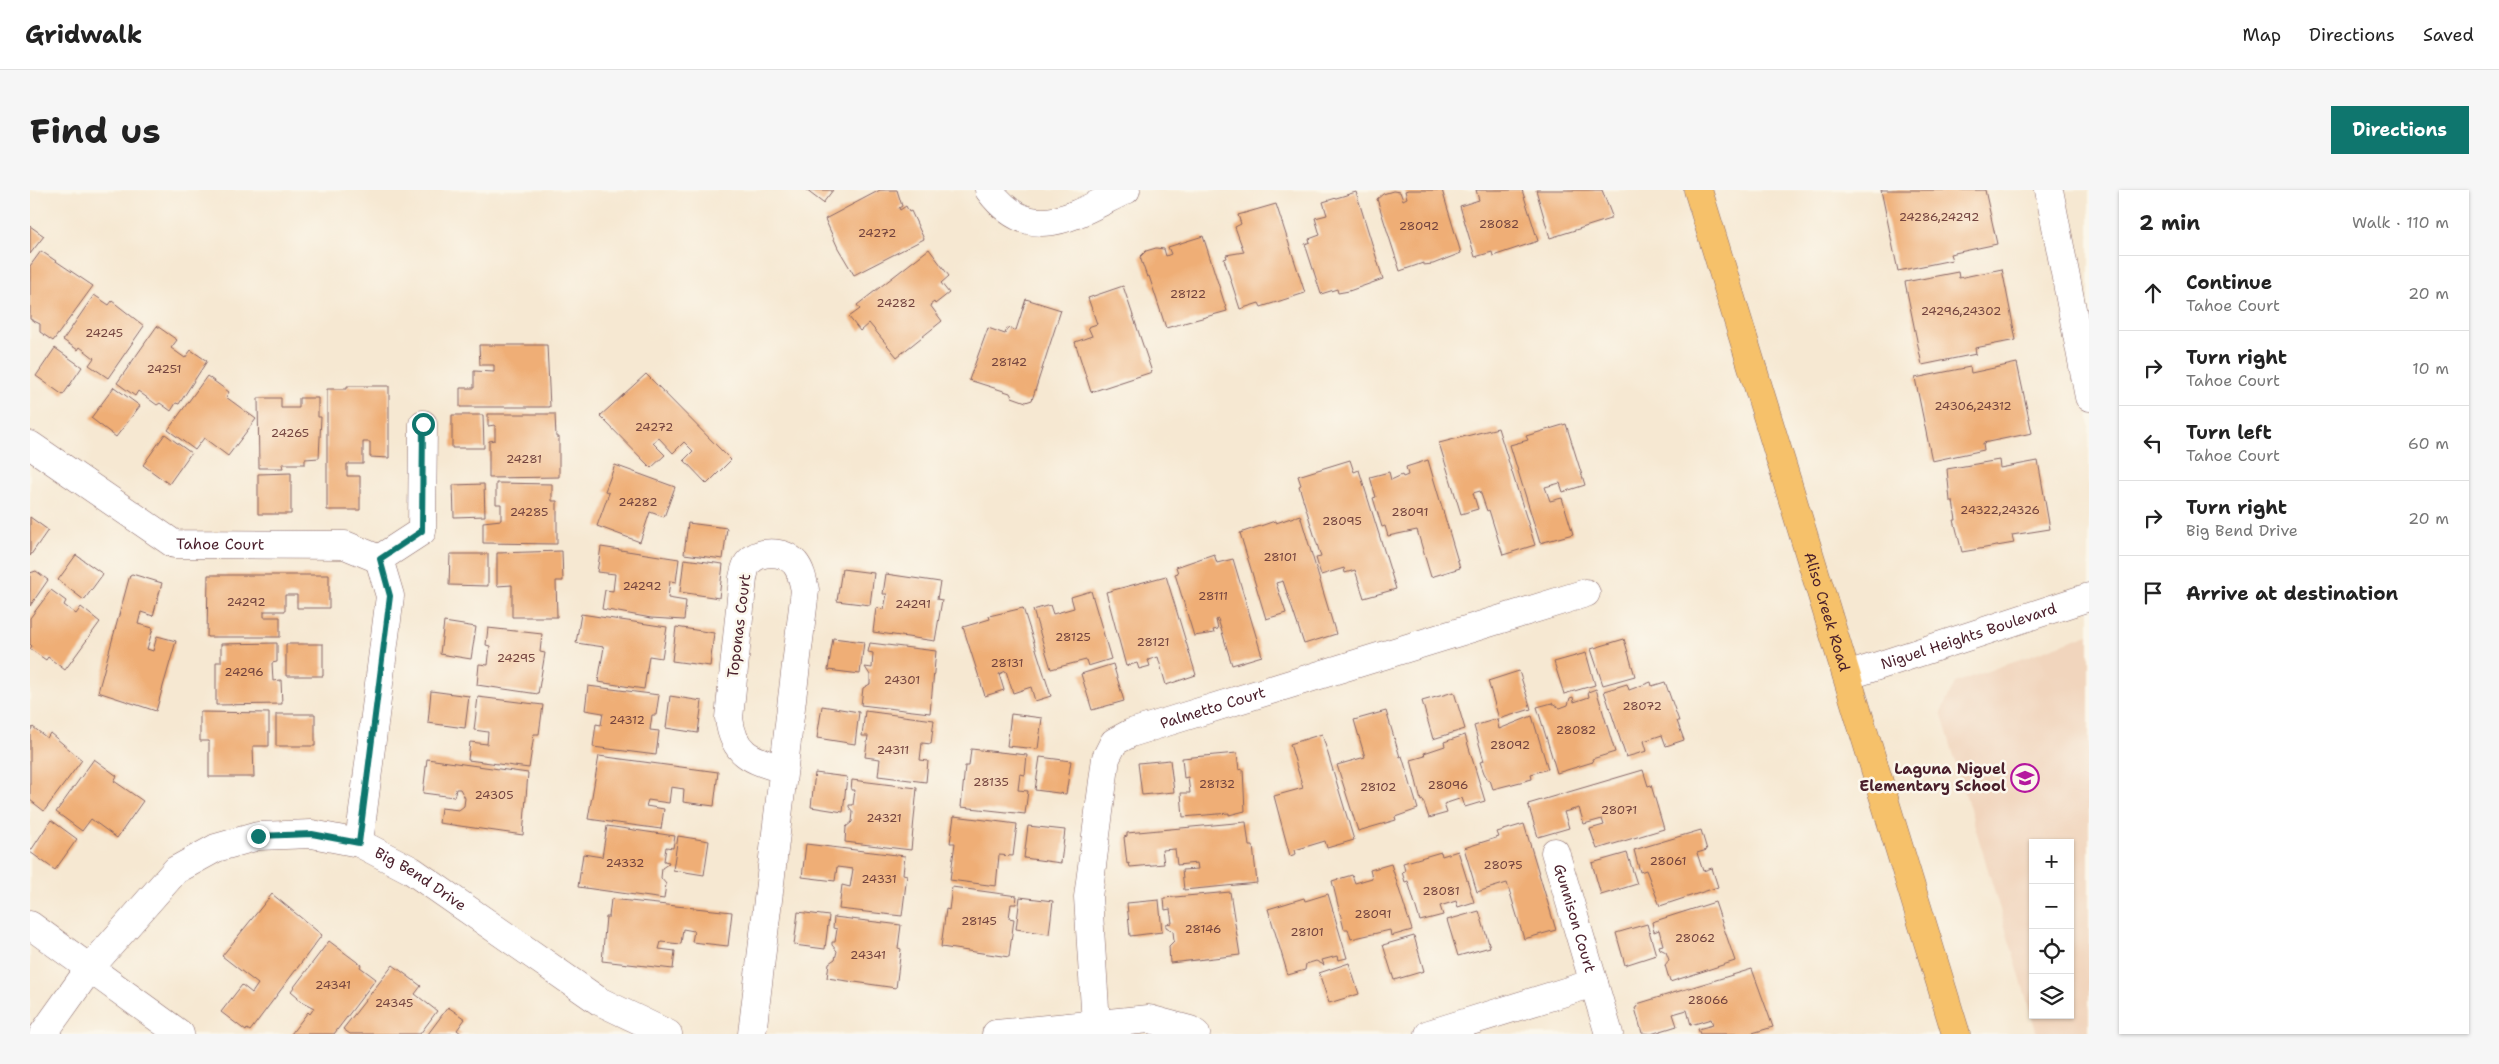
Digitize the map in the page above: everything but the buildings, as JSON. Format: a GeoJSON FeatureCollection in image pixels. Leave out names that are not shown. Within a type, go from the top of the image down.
{"type":"FeatureCollection","features":[{"type":"Feature","properties":{"kind":"main road","name":"Aliso Creek Road"},"geometry":{"type":"LineString","coordinates":[[1698,190],[1956,1034]]}},
{"type":"Feature","properties":{"kind":"street"},"geometry":{"type":"LineString","coordinates":[[989,190],[1012,215],[1035,223],[1056,221],[1126,190]]}},
{"type":"Feature","properties":{"kind":"street"},"geometry":{"type":"LineString","coordinates":[[2049,190],[2089,397]]}},
{"type":"Feature","properties":{"kind":"street"},"geometry":{"type":"LineString","coordinates":[[359,843],[390,596],[380,559],[422,531],[423,424]]}},
{"type":"Feature","properties":{"kind":"street","name":"Tahoe Court"},"geometry":{"type":"LineString","coordinates":[[30,445],[174,544],[345,546],[380,559]]}},
{"type":"Feature","properties":{"kind":"street","name":"Toponas Court"},"geometry":{"type":"LineString","coordinates":[[752,1034],[805,590],[801,574],[795,563],[784,555],[769,553],[757,556],[747,565],[743,578],[728,718],[731,735],[742,751],[754,761],[783,769]]}},
{"type":"Feature","properties":{"kind":"street","name":"Palmetto Court"},"geometry":{"type":"LineString","coordinates":[[1096,1024],[1088,897],[1106,758],[1114,742],[1131,733],[1586,593]]}},
{"type":"Feature","properties":{"kind":"street","name":"Niguel Heights Boulevard"},"geometry":{"type":"LineString","coordinates":[[1846,676],[2089,597]]}},
{"type":"Feature","properties":{"kind":"street","name":"Big Bend Drive"},"geometry":{"type":"LineString","coordinates":[[43,1034],[90,968],[176,870],[216,848],[258,836],[312,834],[359,843],[411,870],[600,1002],[668,1034]]}},
{"type":"Feature","properties":{"kind":"street","name":"Gunnison Court"},"geometry":{"type":"LineString","coordinates":[[1555,852],[1609,1034]]}},
{"type":"Feature","properties":{"kind":"street"},"geometry":{"type":"LineString","coordinates":[[30,925],[180,1034]]}},
{"type":"Feature","properties":{"kind":"street","name":"Gunnison Court"},"geometry":{"type":"LineString","coordinates":[[1429,1034],[1594,983]]}},
{"type":"Feature","properties":{"kind":"street"},"geometry":{"type":"LineString","coordinates":[[996,1034],[1149,1019],[1190,1030],[1196,1034]]}},
{"type":"Feature","properties":{"kind":"shaded area","name":"Laguna Niguel Elementary School"},"geometry":{"type":"Polygon","coordinates":[[[2089,634],[2089,1034],[2037,1034],[2033,1019],[2074,1019],[2074,839],[2029,839],[2029,1007],[1941,712],[1955,683],[2089,634]]]}},
{"type":"Feature","properties":{"kind":"place","name":"Laguna Niguel Elementary School"},"geometry":{"type":"Point","coordinates":[2025,778]}},
{"type":"Feature","properties":{"kind":"route"},"geometry":{"type":"LineString","coordinates":[[258,836],[312,834],[359,843],[390,596],[380,559],[422,531],[423,424]]}}]}
